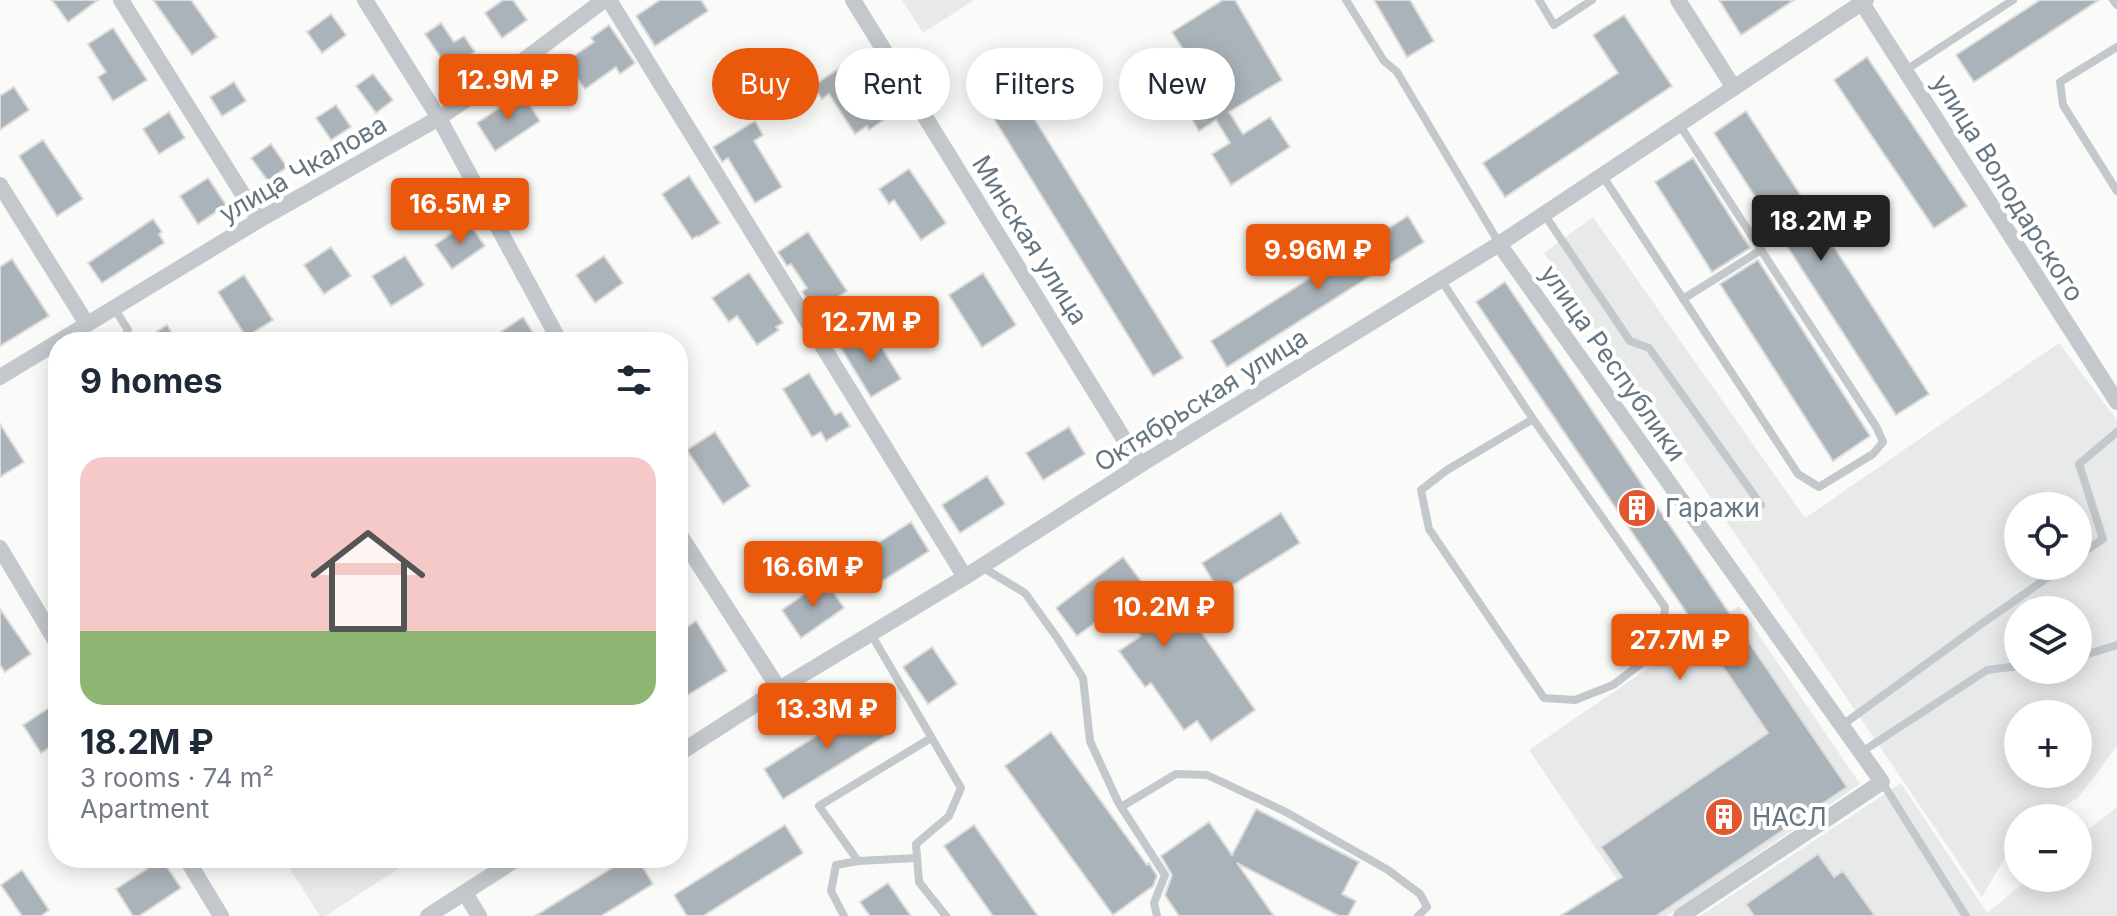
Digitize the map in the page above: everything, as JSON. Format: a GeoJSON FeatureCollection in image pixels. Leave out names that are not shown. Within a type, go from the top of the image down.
{"type":"FeatureCollection","features":[{"type":"Feature","properties":{"kind":"street"},"geometry":{"type":"LineString","coordinates":[[121,0],[259,220]]}},
{"type":"Feature","properties":{"kind":"street"},"geometry":{"type":"LineString","coordinates":[[365,0],[439,118],[555,332]]}},
{"type":"Feature","properties":{"kind":"street"},"geometry":{"type":"LineString","coordinates":[[606,0],[965,577]]}},
{"type":"Feature","properties":{"kind":"street","name":"улица Чкалова"},"geometry":{"type":"LineString","coordinates":[[74,332],[259,220],[439,118],[606,0]]}},
{"type":"Feature","properties":{"kind":"street","name":"Минская улица"},"geometry":{"type":"LineString","coordinates":[[853,0],[1140,465]]}},
{"type":"Feature","properties":{"kind":"street"},"geometry":{"type":"LineString","coordinates":[[1678,0],[1734,88]]}},
{"type":"Feature","properties":{"kind":"street","name":"Октябрьская улица"},"geometry":{"type":"LineString","coordinates":[[688,748],[1499,244],[1862,1]]}},
{"type":"Feature","properties":{"kind":"street","name":"улица Володарского"},"geometry":{"type":"LineString","coordinates":[[1862,1],[2117,402]]}},
{"type":"Feature","properties":{"kind":"street"},"geometry":{"type":"LineString","coordinates":[[0,185],[87,324]]}},
{"type":"Feature","properties":{"kind":"street","name":"улица Республики"},"geometry":{"type":"LineString","coordinates":[[1499,244],[1882,782]]}},
{"type":"Feature","properties":{"kind":"street","name":"улица Чкалова"},"geometry":{"type":"LineString","coordinates":[[0,377],[48,348]]}},
{"type":"Feature","properties":{"kind":"street"},"geometry":{"type":"LineString","coordinates":[[0,548],[48,628]]}},
{"type":"Feature","properties":{"kind":"street"},"geometry":{"type":"LineString","coordinates":[[688,548],[779,689]]}},
{"type":"Feature","properties":{"kind":"street"},"geometry":{"type":"LineString","coordinates":[[1681,916],[1882,782]]}},
{"type":"Feature","properties":{"kind":"street"},"geometry":{"type":"LineString","coordinates":[[192,868],[221,916]]}},
{"type":"Feature","properties":{"kind":"street"},"geometry":{"type":"LineString","coordinates":[[428,916],[503,868]]}},
{"type":"Feature","properties":{"kind":"street"},"geometry":{"type":"LineString","coordinates":[[465,893],[479,916]]}},
{"type":"Feature","properties":{"kind":"lane"},"geometry":{"type":"LineString","coordinates":[[1346,0],[1384,61],[1397,72],[1499,244]]}},
{"type":"Feature","properties":{"kind":"lane"},"geometry":{"type":"LineString","coordinates":[[1539,0],[1554,25],[1592,0]]}},
{"type":"Feature","properties":{"kind":"lane"},"geometry":{"type":"LineString","coordinates":[[1906,70],[2002,3],[2013,0]]}},
{"type":"Feature","properties":{"kind":"lane"},"geometry":{"type":"LineString","coordinates":[[2113,0],[2117,5]]}},
{"type":"Feature","properties":{"kind":"lane"},"geometry":{"type":"LineString","coordinates":[[2117,47],[2060,82],[2063,105],[2117,191]]}},
{"type":"Feature","properties":{"kind":"lane"},"geometry":{"type":"LineString","coordinates":[[1602,175],[1798,474],[1819,487],[1873,454],[1883,442],[1877,428],[1679,124]]}},
{"type":"Feature","properties":{"kind":"lane"},"geometry":{"type":"LineString","coordinates":[[1544,214],[1630,341],[1649,348],[1761,505]]}},
{"type":"Feature","properties":{"kind":"lane"},"geometry":{"type":"LineString","coordinates":[[1683,299],[1761,250]]}},
{"type":"Feature","properties":{"kind":"lane"},"geometry":{"type":"LineString","coordinates":[[1441,280],[1533,419],[1665,607],[1659,650],[1613,685],[1575,700],[1544,698],[1429,529],[1421,490],[1447,470],[1533,419]]}},
{"type":"Feature","properties":{"kind":"lane"},"geometry":{"type":"LineString","coordinates":[[114,308],[127,332]]}},
{"type":"Feature","properties":{"kind":"lane"},"geometry":{"type":"LineString","coordinates":[[2088,492],[2079,464],[2117,432]]}},
{"type":"Feature","properties":{"kind":"lane"},"geometry":{"type":"LineString","coordinates":[[2092,505],[2103,539],[2092,546]]}},
{"type":"Feature","properties":{"kind":"lane"},"geometry":{"type":"LineString","coordinates":[[981,567],[1025,593],[1083,678],[1090,741],[1121,807],[1165,875],[1154,903],[1157,916]]}},
{"type":"Feature","properties":{"kind":"lane"},"geometry":{"type":"LineString","coordinates":[[1841,726],[2044,580]]}},
{"type":"Feature","properties":{"kind":"lane"},"geometry":{"type":"LineString","coordinates":[[871,634],[961,788],[949,816],[916,844],[919,882],[946,916]]}},
{"type":"Feature","properties":{"kind":"lane"},"geometry":{"type":"LineString","coordinates":[[2092,653],[2117,645]]}},
{"type":"Feature","properties":{"kind":"lane"},"geometry":{"type":"LineString","coordinates":[[1860,753],[1987,670],[2004,668]]}},
{"type":"Feature","properties":{"kind":"lane"},"geometry":{"type":"LineString","coordinates":[[858,861],[819,806],[931,738]]}},
{"type":"Feature","properties":{"kind":"lane"},"geometry":{"type":"LineString","coordinates":[[1121,807],[1176,774],[1207,775],[1284,811],[1388,870],[1420,894],[1427,907],[1418,916]]}},
{"type":"Feature","properties":{"kind":"lane"},"geometry":{"type":"LineString","coordinates":[[1882,782],[1966,916]]}},
{"type":"Feature","properties":{"kind":"lane"},"geometry":{"type":"LineString","coordinates":[[844,916],[831,891],[836,865],[917,858]]}},
{"type":"Feature","properties":{"kind":"shaded area"},"geometry":{"type":"Polygon","coordinates":[[[902,0],[974,0],[923,33],[902,0]]]}},
{"type":"Feature","properties":{"kind":"shaded area"},"geometry":{"type":"Polygon","coordinates":[[[1593,217],[1805,518],[2059,343],[2117,420],[2117,746],[2092,779],[2092,700],[2004,700],[2004,788],[2086,788],[2078,798],[2067,804],[2004,804],[2004,859],[1982,897],[1544,253],[1593,217]]]}},
{"type":"Feature","properties":{"kind":"shaded area","name":"НАСЛ"},"geometry":{"type":"Polygon","coordinates":[[[1739,606],[1860,784],[1667,916],[1642,916],[1529,750],[1739,606]]]}},
{"type":"Feature","properties":{"kind":"shaded area"},"geometry":{"type":"Polygon","coordinates":[[[1901,783],[1987,913],[2013,892],[2092,892],[2092,827],[2117,807],[2117,916],[1700,916],[1901,783]]]}},
{"type":"Feature","properties":{"kind":"shaded area"},"geometry":{"type":"Polygon","coordinates":[[[289,868],[399,868],[325,916],[320,916],[289,868]]]}},
{"type":"Feature","properties":{"kind":"building"},"geometry":{"type":"Polygon","coordinates":[[[52,0],[98,0],[68,22],[52,0]]]}},
{"type":"Feature","properties":{"kind":"building"},"geometry":{"type":"Polygon","coordinates":[[[153,0],[191,0],[217,37],[192,55],[153,0]]]}},
{"type":"Feature","properties":{"kind":"building"},"geometry":{"type":"Polygon","coordinates":[[[503,0],[513,0],[527,20],[502,38],[485,13],[503,0]]]}},
{"type":"Feature","properties":{"kind":"building"},"geometry":{"type":"Polygon","coordinates":[[[660,0],[701,0],[708,11],[655,46],[636,16],[660,0]]]}},
{"type":"Feature","properties":{"kind":"building"},"geometry":{"type":"Polygon","coordinates":[[[1223,0],[1235,0],[1282,80],[1235,108],[1235,48],[1182,48],[1172,32],[1223,0]]]}},
{"type":"Feature","properties":{"kind":"building"},"geometry":{"type":"Polygon","coordinates":[[[1374,0],[1410,0],[1434,41],[1407,57],[1374,0]]]}},
{"type":"Feature","properties":{"kind":"building"},"geometry":{"type":"Polygon","coordinates":[[[1719,0],[1794,0],[1741,35],[1719,0]]]}},
{"type":"Feature","properties":{"kind":"building"},"geometry":{"type":"Polygon","coordinates":[[[2040,0],[2099,0],[1974,82],[1956,55],[2040,0]]]}},
{"type":"Feature","properties":{"kind":"building"},"geometry":{"type":"Polygon","coordinates":[[[331,14],[346,35],[322,53],[307,32],[331,14]]]}},
{"type":"Feature","properties":{"kind":"building"},"geometry":{"type":"Polygon","coordinates":[[[1624,15],[1672,86],[1505,197],[1483,163],[1618,73],[1593,35],[1624,15]]]}},
{"type":"Feature","properties":{"kind":"building"},"geometry":{"type":"Polygon","coordinates":[[[441,23],[454,42],[464,36],[475,52],[449,70],[425,34],[441,23]]]}},
{"type":"Feature","properties":{"kind":"building"},"geometry":{"type":"Polygon","coordinates":[[[609,25],[635,63],[620,74],[616,67],[585,89],[577,78],[558,92],[546,75],[594,42],[591,38],[609,25]]]}},
{"type":"Feature","properties":{"kind":"building"},"geometry":{"type":"Polygon","coordinates":[[[113,28],[147,80],[113,101],[98,77],[106,72],[88,44],[113,28]]]}},
{"type":"Feature","properties":{"kind":"building"},"geometry":{"type":"Polygon","coordinates":[[[1867,57],[1967,206],[1934,228],[1834,80],[1867,57]]]}},
{"type":"Feature","properties":{"kind":"building"},"geometry":{"type":"Polygon","coordinates":[[[835,71],[835,103],[829,94],[822,99],[819,82],[835,71]]]}},
{"type":"Feature","properties":{"kind":"building"},"geometry":{"type":"Polygon","coordinates":[[[373,74],[393,100],[376,113],[356,86],[373,74]]]}},
{"type":"Feature","properties":{"kind":"building"},"geometry":{"type":"Polygon","coordinates":[[[234,82],[246,101],[222,116],[210,97],[234,82]]]}},
{"type":"Feature","properties":{"kind":"building"},"geometry":{"type":"Polygon","coordinates":[[[14,87],[29,110],[0,130],[0,96],[14,87]]]}},
{"type":"Feature","properties":{"kind":"building"},"geometry":{"type":"Polygon","coordinates":[[[522,93],[540,121],[495,151],[477,123],[522,93]]]}},
{"type":"Feature","properties":{"kind":"building"},"geometry":{"type":"Polygon","coordinates":[[[336,105],[351,127],[331,140],[316,118],[336,105]]]}},
{"type":"Feature","properties":{"kind":"building"},"geometry":{"type":"Polygon","coordinates":[[[1746,111],[1929,394],[1896,415],[1714,133],[1746,111]]]}},
{"type":"Feature","properties":{"kind":"building"},"geometry":{"type":"Polygon","coordinates":[[[169,112],[185,138],[159,154],[143,129],[169,112]]]}},
{"type":"Feature","properties":{"kind":"building"},"geometry":{"type":"Polygon","coordinates":[[[1270,117],[1290,147],[1231,185],[1212,154],[1230,143],[1216,120],[1234,120],[1243,134],[1270,117]]]}},
{"type":"Feature","properties":{"kind":"building"},"geometry":{"type":"Polygon","coordinates":[[[846,120],[884,120],[869,130],[867,126],[855,134],[846,120]]]}},
{"type":"Feature","properties":{"kind":"building"},"geometry":{"type":"Polygon","coordinates":[[[995,120],[1035,120],[1183,358],[1153,376],[995,120]]]}},
{"type":"Feature","properties":{"kind":"building"},"geometry":{"type":"Polygon","coordinates":[[[1192,120],[1216,120],[1199,131],[1192,120]]]}},
{"type":"Feature","properties":{"kind":"building"},"geometry":{"type":"Polygon","coordinates":[[[755,121],[763,135],[754,141],[782,187],[755,203],[728,158],[722,162],[713,147],[755,121]]]}},
{"type":"Feature","properties":{"kind":"building"},"geometry":{"type":"Polygon","coordinates":[[[43,140],[83,199],[57,216],[19,156],[43,140]]]}},
{"type":"Feature","properties":{"kind":"building"},"geometry":{"type":"Polygon","coordinates":[[[271,144],[287,167],[268,181],[251,158],[271,144]]]}},
{"type":"Feature","properties":{"kind":"building"},"geometry":{"type":"Polygon","coordinates":[[[1693,158],[1750,248],[1712,272],[1655,182],[1693,158]]]}},
{"type":"Feature","properties":{"kind":"building"},"geometry":{"type":"Polygon","coordinates":[[[909,169],[946,223],[921,240],[894,200],[889,204],[879,189],[909,169]]]}},
{"type":"Feature","properties":{"kind":"building"},"geometry":{"type":"Polygon","coordinates":[[[689,176],[720,223],[692,239],[662,194],[689,176]]]}},
{"type":"Feature","properties":{"kind":"building"},"geometry":{"type":"Polygon","coordinates":[[[208,178],[226,205],[198,224],[180,196],[208,178]]]}},
{"type":"Feature","properties":{"kind":"building"},"geometry":{"type":"Polygon","coordinates":[[[1408,216],[1424,242],[1227,367],[1211,341],[1408,216]]]}},
{"type":"Feature","properties":{"kind":"building"},"geometry":{"type":"Polygon","coordinates":[[[153,219],[162,232],[159,234],[164,243],[102,283],[88,263],[153,219]]]}},
{"type":"Feature","properties":{"kind":"building"},"geometry":{"type":"Polygon","coordinates":[[[468,222],[485,246],[452,269],[435,245],[468,222]]]}},
{"type":"Feature","properties":{"kind":"building"},"geometry":{"type":"Polygon","coordinates":[[[808,232],[847,291],[815,312],[802,292],[807,288],[791,264],[787,266],[778,252],[808,232]]]}},
{"type":"Feature","properties":{"kind":"building"},"geometry":{"type":"Polygon","coordinates":[[[331,247],[351,276],[324,294],[304,265],[331,247]]]}},
{"type":"Feature","properties":{"kind":"building"},"geometry":{"type":"Polygon","coordinates":[[[405,256],[424,285],[391,306],[372,276],[405,256]]]}},
{"type":"Feature","properties":{"kind":"building"},"geometry":{"type":"Polygon","coordinates":[[[604,256],[623,283],[595,303],[576,275],[604,256]]]}},
{"type":"Feature","properties":{"kind":"building"},"geometry":{"type":"Polygon","coordinates":[[[12,259],[49,316],[0,346],[0,267],[12,259]]]}},
{"type":"Feature","properties":{"kind":"building"},"geometry":{"type":"Polygon","coordinates":[[[1758,260],[1870,436],[1833,461],[1720,284],[1758,260]]]}},
{"type":"Feature","properties":{"kind":"building"},"geometry":{"type":"Polygon","coordinates":[[[749,273],[783,323],[776,327],[779,330],[757,345],[737,316],[729,322],[712,298],[749,273]]]}},
{"type":"Feature","properties":{"kind":"building"},"geometry":{"type":"Polygon","coordinates":[[[983,273],[1016,325],[982,347],[949,295],[983,273]]]}},
{"type":"Feature","properties":{"kind":"building"},"geometry":{"type":"Polygon","coordinates":[[[244,275],[273,320],[254,332],[243,332],[218,292],[244,275]]]}},
{"type":"Feature","properties":{"kind":"building"},"geometry":{"type":"Polygon","coordinates":[[[1505,282],[1847,787],[1656,916],[1560,916],[1622,877],[1601,847],[1768,733],[1476,302],[1505,282]]]}},
{"type":"Feature","properties":{"kind":"building"},"geometry":{"type":"Polygon","coordinates":[[[523,317],[533,332],[501,332],[523,317]]]}},
{"type":"Feature","properties":{"kind":"building"},"geometry":{"type":"Polygon","coordinates":[[[167,325],[172,332],[156,332],[167,325]]]}},
{"type":"Feature","properties":{"kind":"building"},"geometry":{"type":"Polygon","coordinates":[[[871,330],[901,379],[871,397],[841,348],[871,330]]]}},
{"type":"Feature","properties":{"kind":"building"},"geometry":{"type":"Polygon","coordinates":[[[809,373],[835,415],[841,412],[850,426],[826,441],[821,432],[812,437],[783,389],[809,373]]]}},
{"type":"Feature","properties":{"kind":"building"},"geometry":{"type":"Polygon","coordinates":[[[0,424],[24,462],[0,477],[0,424]]]}},
{"type":"Feature","properties":{"kind":"building"},"geometry":{"type":"Polygon","coordinates":[[[1069,427],[1085,454],[1043,480],[1026,453],[1069,427]]]}},
{"type":"Feature","properties":{"kind":"building"},"geometry":{"type":"Polygon","coordinates":[[[715,432],[750,486],[723,504],[688,449],[715,432]]]}},
{"type":"Feature","properties":{"kind":"building"},"geometry":{"type":"Polygon","coordinates":[[[987,476],[1005,504],[960,533],[942,505],[987,476]]]}},
{"type":"Feature","properties":{"kind":"building"},"geometry":{"type":"Polygon","coordinates":[[[1281,513],[1300,543],[1220,593],[1202,563],[1281,513]]]}},
{"type":"Feature","properties":{"kind":"building"},"geometry":{"type":"Polygon","coordinates":[[[911,522],[929,551],[879,583],[861,554],[911,522]]]}},
{"type":"Feature","properties":{"kind":"building"},"geometry":{"type":"Polygon","coordinates":[[[1123,557],[1149,592],[1166,581],[1255,710],[1211,741],[1197,721],[1184,730],[1151,683],[1145,687],[1119,651],[1141,636],[1119,605],[1077,636],[1056,608],[1123,557]]]}},
{"type":"Feature","properties":{"kind":"building"},"geometry":{"type":"Polygon","coordinates":[[[825,580],[844,608],[801,638],[782,610],[825,580]]]}},
{"type":"Feature","properties":{"kind":"building"},"geometry":{"type":"Polygon","coordinates":[[[0,609],[31,654],[5,672],[0,665],[0,609]]]}},
{"type":"Feature","properties":{"kind":"building"},"geometry":{"type":"Polygon","coordinates":[[[696,621],[727,671],[688,695],[688,626],[696,621]]]}},
{"type":"Feature","properties":{"kind":"building"},"geometry":{"type":"Polygon","coordinates":[[[932,647],[957,684],[928,704],[903,667],[932,647]]]}},
{"type":"Feature","properties":{"kind":"building"},"geometry":{"type":"Polygon","coordinates":[[[871,702],[890,733],[783,799],[764,769],[871,702]]]}},
{"type":"Feature","properties":{"kind":"building"},"geometry":{"type":"Polygon","coordinates":[[[48,709],[48,748],[41,753],[23,725],[48,709]]]}},
{"type":"Feature","properties":{"kind":"building"},"geometry":{"type":"Polygon","coordinates":[[[1051,732],[1157,876],[1153,886],[1113,915],[1005,766],[1051,732]]]}},
{"type":"Feature","properties":{"kind":"building"},"geometry":{"type":"Polygon","coordinates":[[[1256,809],[1359,862],[1342,894],[1356,901],[1348,916],[1339,916],[1237,863],[1274,916],[1179,916],[1165,895],[1172,875],[1161,856],[1209,822],[1232,855],[1256,809]]]}},
{"type":"Feature","properties":{"kind":"building"},"geometry":{"type":"Polygon","coordinates":[[[785,825],[803,853],[703,916],[687,916],[674,895],[785,825]]]}},
{"type":"Feature","properties":{"kind":"building"},"geometry":{"type":"Polygon","coordinates":[[[974,825],[1038,916],[993,916],[944,846],[974,825]]]}},
{"type":"Feature","properties":{"kind":"building"},"geometry":{"type":"Polygon","coordinates":[[[1818,854],[1834,877],[1843,871],[1875,916],[1754,916],[1746,904],[1818,854]]]}},
{"type":"Feature","properties":{"kind":"building"},"geometry":{"type":"Polygon","coordinates":[[[168,868],[181,888],[139,916],[133,916],[116,889],[147,869],[168,868]]]}},
{"type":"Feature","properties":{"kind":"building"},"geometry":{"type":"Polygon","coordinates":[[[612,868],[643,868],[653,884],[601,916],[535,916],[612,868]]]}},
{"type":"Feature","properties":{"kind":"building"},"geometry":{"type":"Polygon","coordinates":[[[22,870],[49,910],[41,916],[22,916],[1,885],[22,870]]]}},
{"type":"Feature","properties":{"kind":"building"},"geometry":{"type":"Polygon","coordinates":[[[888,883],[911,916],[870,916],[860,902],[888,883]]]}},
{"type":"Feature","properties":{"kind":"place","name":"Гаражи"},"geometry":{"type":"Point","coordinates":[1637,508]}},
{"type":"Feature","properties":{"kind":"place","name":"НАСЛ"},"geometry":{"type":"Point","coordinates":[1724,817]}}]}
